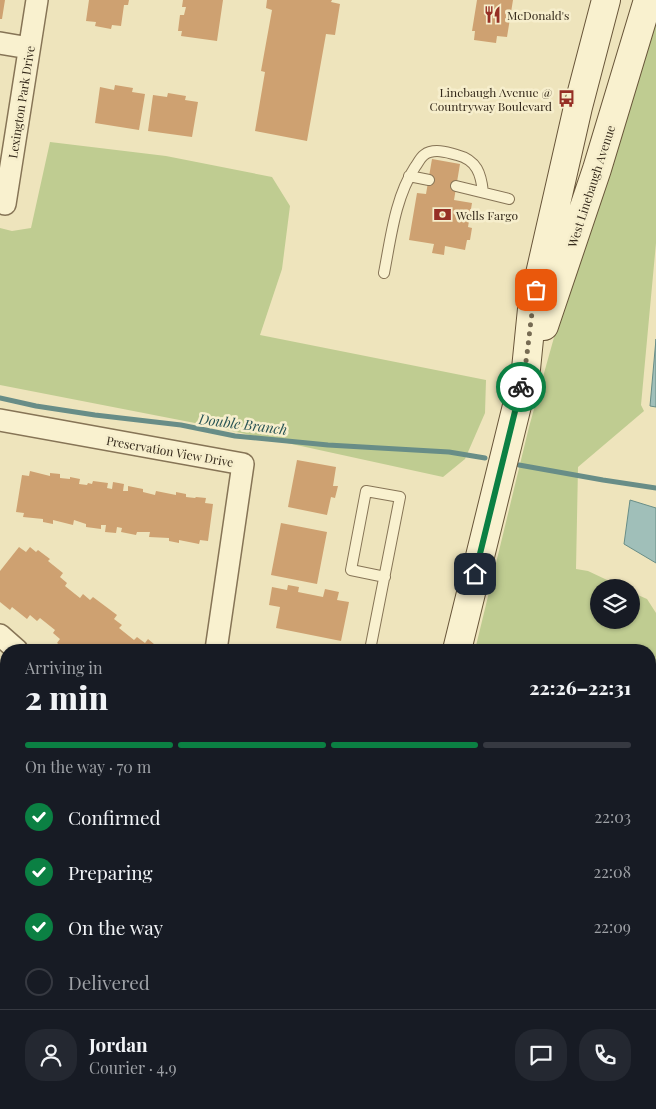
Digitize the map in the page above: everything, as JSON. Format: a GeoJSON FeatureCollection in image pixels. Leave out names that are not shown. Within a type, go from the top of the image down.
{"type":"FeatureCollection","features":[{"type":"Feature","properties":{"kind":"main road","name":"West Linebaugh Avenue"},"geometry":{"type":"LineString","coordinates":[[458,644],[526,368],[532,309],[578,107],[606,0]]}},
{"type":"Feature","properties":{"kind":"main road","name":"West Linebaugh Avenue"},"geometry":{"type":"LineString","coordinates":[[526,368],[540,338],[597,169],[648,0]]}},
{"type":"Feature","properties":{"kind":"street","name":"Lexington Park Drive"},"geometry":{"type":"LineString","coordinates":[[5,204],[37,0]]}},
{"type":"Feature","properties":{"kind":"street"},"geometry":{"type":"LineString","coordinates":[[0,43],[29,48]]}},
{"type":"Feature","properties":{"kind":"street","name":"Preservation View Drive"},"geometry":{"type":"LineString","coordinates":[[0,420],[244,464],[217,644]]}},
{"type":"Feature","properties":{"kind":"street"},"geometry":{"type":"LineString","coordinates":[[0,635],[10,644]]}},
{"type":"Feature","properties":{"kind":"lane"},"geometry":{"type":"LineString","coordinates":[[384,273],[402,194],[409,176],[424,154],[434,150],[459,155],[470,160],[481,174],[483,192]]}},
{"type":"Feature","properties":{"kind":"lane"},"geometry":{"type":"LineString","coordinates":[[409,176],[429,180]]}},
{"type":"Feature","properties":{"kind":"lane"},"geometry":{"type":"LineString","coordinates":[[456,186],[509,199]]}},
{"type":"Feature","properties":{"kind":"lane"},"geometry":{"type":"LineString","coordinates":[[371,644],[385,577],[400,497],[366,492],[351,570],[385,577]]}},
{"type":"Feature","properties":{"kind":"green space"},"geometry":{"type":"Polygon","coordinates":[[[656,15],[656,243],[641,405],[644,411],[578,467],[576,569],[588,571],[605,579],[590,579],[590,629],[640,629],[640,596],[647,599],[656,613],[656,644],[476,644],[529,427],[565,298],[656,15]]]}},
{"type":"Feature","properties":{"kind":"green space"},"geometry":{"type":"Polygon","coordinates":[[[50,142],[166,156],[272,177],[290,206],[282,269],[260,335],[486,380],[485,413],[465,459],[443,477],[200,424],[0,385],[0,228],[12,231],[31,228],[50,142]]]}},
{"type":"Feature","properties":{"kind":"water"},"geometry":{"type":"Polygon","coordinates":[[[656,339],[656,407],[650,406],[656,339]]]}},
{"type":"Feature","properties":{"kind":"water"},"geometry":{"type":"Polygon","coordinates":[[[630,500],[656,508],[656,563],[624,544],[630,500]]]}},
{"type":"Feature","properties":{"kind":"building"},"geometry":{"type":"Polygon","coordinates":[[[0,0],[5,0],[2,19],[0,19],[0,0]]]}},
{"type":"Feature","properties":{"kind":"building"},"geometry":{"type":"Polygon","coordinates":[[[89,0],[129,0],[128,5],[124,5],[121,26],[112,25],[111,29],[95,26],[96,22],[86,21],[89,0]]]}},
{"type":"Feature","properties":{"kind":"building"},"geometry":{"type":"Polygon","coordinates":[[[183,0],[223,0],[217,41],[181,36],[182,31],[178,31],[180,15],[184,15],[186,7],[182,7],[183,0]]]}},
{"type":"Feature","properties":{"kind":"building"},"geometry":{"type":"Polygon","coordinates":[[[267,0],[332,0],[331,2],[340,4],[335,35],[326,34],[307,141],[255,131],[265,72],[261,71],[272,10],[266,8],[267,0]]]}},
{"type":"Feature","properties":{"kind":"building","name":"McDonald's"},"geometry":{"type":"Polygon","coordinates":[[[477,0],[513,0],[507,37],[497,36],[496,43],[474,40],[475,31],[472,31],[477,0]]]}},
{"type":"Feature","properties":{"kind":"building"},"geometry":{"type":"Polygon","coordinates":[[[115,85],[133,88],[132,92],[145,94],[139,130],[95,123],[100,87],[114,90],[115,85]]]}},
{"type":"Feature","properties":{"kind":"building"},"geometry":{"type":"Polygon","coordinates":[[[168,93],[186,96],[185,100],[198,102],[192,137],[148,131],[153,95],[167,97],[168,93]]]}},
{"type":"Feature","properties":{"kind":"building","name":"Wells Fargo"},"geometry":{"type":"Polygon","coordinates":[[[432,159],[460,164],[454,200],[472,203],[468,227],[472,228],[470,240],[467,240],[465,250],[445,246],[444,255],[432,253],[434,244],[409,240],[417,193],[426,194],[432,159]]]}},
{"type":"Feature","properties":{"kind":"building"},"geometry":{"type":"Polygon","coordinates":[[[297,460],[336,467],[333,486],[338,486],[335,498],[331,497],[327,515],[288,507],[297,460]]]}},
{"type":"Feature","properties":{"kind":"building"},"geometry":{"type":"Polygon","coordinates":[[[30,471],[50,476],[50,473],[60,474],[60,478],[80,479],[79,484],[92,484],[93,481],[108,483],[107,488],[112,489],[113,482],[124,484],[123,491],[128,491],[128,486],[143,489],[143,492],[155,495],[156,491],[176,495],[176,492],[186,494],[186,497],[206,498],[205,503],[213,504],[208,541],[200,540],[199,544],[179,540],[179,543],[169,541],[169,538],[149,537],[150,532],[137,532],[136,535],[121,532],[122,528],[117,527],[116,533],[105,532],[106,525],[101,525],[101,529],[86,527],[86,524],[74,520],[73,525],[53,520],[53,524],[43,522],[43,519],[23,517],[24,513],[16,512],[22,475],[29,476],[30,471]]]}},
{"type":"Feature","properties":{"kind":"building"},"geometry":{"type":"Polygon","coordinates":[[[281,523],[327,532],[317,584],[271,575],[281,523]]]}},
{"type":"Feature","properties":{"kind":"building"},"geometry":{"type":"Polygon","coordinates":[[[19,547],[26,552],[30,547],[36,552],[38,550],[50,559],[48,561],[63,573],[60,577],[67,583],[65,586],[80,598],[83,594],[90,600],[93,597],[117,615],[114,619],[122,625],[119,628],[134,640],[137,637],[145,643],[148,639],[154,644],[58,644],[57,643],[60,639],[53,633],[55,630],[40,618],[37,621],[30,615],[27,619],[12,607],[10,610],[0,602],[0,571],[19,547]]]}},
{"type":"Feature","properties":{"kind":"building"},"geometry":{"type":"Polygon","coordinates":[[[288,585],[299,587],[298,592],[323,597],[325,589],[339,592],[337,600],[349,602],[341,641],[276,628],[280,607],[269,605],[272,587],[287,590],[288,585]]]}},
{"type":"Feature","properties":{"kind":"waterway","name":"Double Branch"},"geometry":{"type":"LineString","coordinates":[[0,398],[36,406],[95,415],[181,425],[235,436],[328,445],[449,452],[485,458]]}},
{"type":"Feature","properties":{"kind":"waterway","name":"Double Branch"},"geometry":{"type":"LineString","coordinates":[[519,465],[656,488]]}},
{"type":"Feature","properties":{"kind":"way so far"},"geometry":{"type":"LineString","coordinates":[[521,387],[526,368],[532,309],[536,290]]}},
{"type":"Feature","properties":{"kind":"place","name":"McDonald's"},"geometry":{"type":"Point","coordinates":[493,15]}},
{"type":"Feature","properties":{"kind":"place","name":"Linebaugh Avenue @ Countryway Boulevard"},"geometry":{"type":"Point","coordinates":[566,99]}},
{"type":"Feature","properties":{"kind":"place","name":"Wells Fargo"},"geometry":{"type":"Point","coordinates":[442,215]}},
{"type":"Feature","properties":{"kind":"route"},"geometry":{"type":"LineString","coordinates":[[475,574],[521,387]]}}]}
